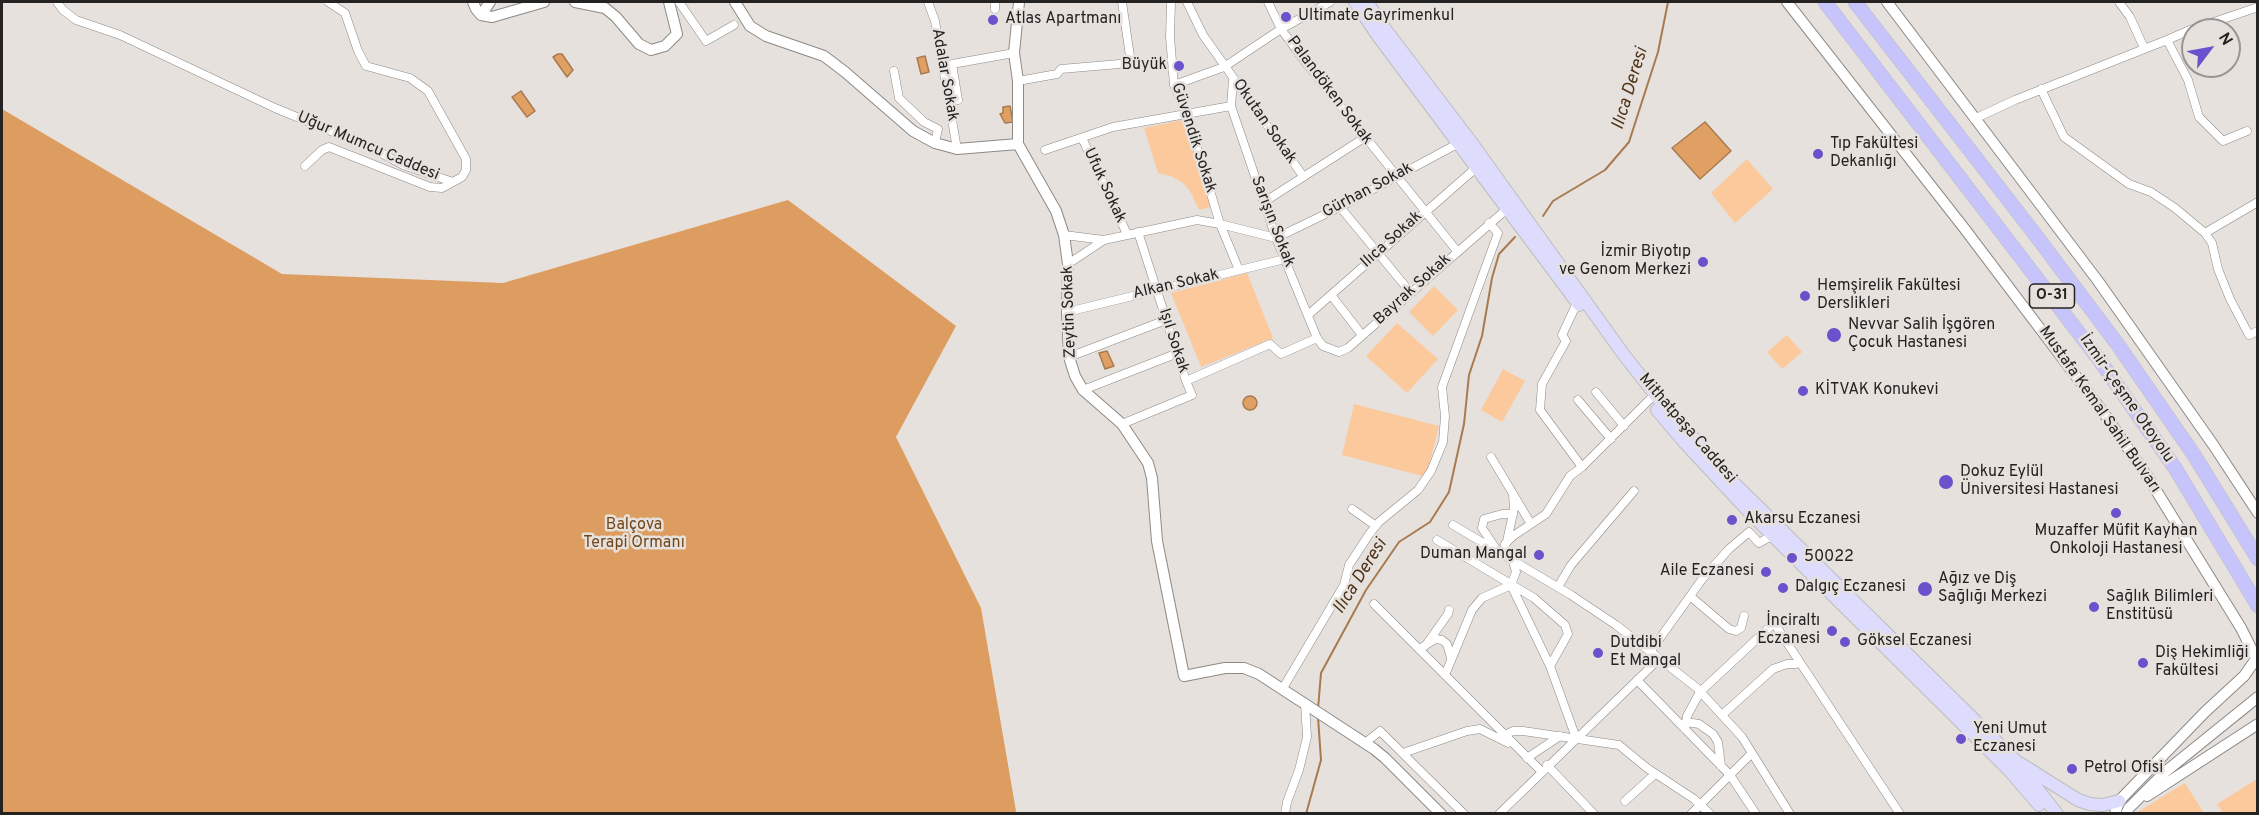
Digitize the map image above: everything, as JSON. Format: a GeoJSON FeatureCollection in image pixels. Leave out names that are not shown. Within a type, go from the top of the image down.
{"type":"FeatureCollection","features":[{"type":"Feature","properties":{"kind":"highway","name":"İzmir-Çeşme Otoyolu"},"geometry":{"type":"LineString","coordinates":[[1825,2],[2098,358],[2175,468],[2258,606]]}},
{"type":"Feature","properties":{"kind":"highway","name":"İzmir-Çeşme Otoyolu"},"geometry":{"type":"LineString","coordinates":[[1855,2],[2118,345],[2194,455],[2258,559]]}},
{"type":"Feature","properties":{"kind":"main road","name":"Mithatpaşa Caddesi"},"geometry":{"type":"LineString","coordinates":[[1355,2],[1649,400],[1685,443],[1773,536],[2011,764],[2046,813]]}},
{"type":"Feature","properties":{"kind":"main road","name":"Mithatpaşa Caddesi"},"geometry":{"type":"LineString","coordinates":[[1367,2],[1624,355],[1661,402],[1733,482],[2058,813]]}},
{"type":"Feature","properties":{"kind":"main road"},"geometry":{"type":"LineString","coordinates":[[2011,764],[2078,800],[2096,805],[2122,807]]}},
{"type":"Feature","properties":{"kind":"street","name":"Uğur Mumcu Caddesi"},"geometry":{"type":"LineString","coordinates":[[57,2],[76,20],[120,35],[275,108],[372,148],[403,165],[453,182],[462,177],[466,170],[466,159],[429,91],[410,78],[366,66],[358,51],[345,13],[328,2]]}},
{"type":"Feature","properties":{"kind":"street"},"geometry":{"type":"LineString","coordinates":[[473,2],[482,15],[492,17],[544,2]]}},
{"type":"Feature","properties":{"kind":"street"},"geometry":{"type":"LineString","coordinates":[[482,15],[490,2]]}},
{"type":"Feature","properties":{"kind":"street"},"geometry":{"type":"LineString","coordinates":[[575,2],[605,9],[616,17],[639,44],[651,50],[665,46],[677,34],[669,2]]}},
{"type":"Feature","properties":{"kind":"street"},"geometry":{"type":"LineString","coordinates":[[679,2],[706,41],[734,25]]}},
{"type":"Feature","properties":{"kind":"street"},"geometry":{"type":"LineString","coordinates":[[735,2],[750,26],[766,36],[824,56],[913,131],[935,143],[957,149],[1018,144]]}},
{"type":"Feature","properties":{"kind":"street","name":"Adalar Sokak"},"geometry":{"type":"LineString","coordinates":[[928,2],[935,21],[957,149]]}},
{"type":"Feature","properties":{"kind":"street","name":"Zeytin Sokak"},"geometry":{"type":"LineString","coordinates":[[1019,2],[1014,53],[1018,81],[1018,144],[1056,211],[1064,235],[1068,264],[1069,357],[1075,376],[1083,390],[1122,424],[1148,463],[1152,478],[1157,541],[1184,676],[1225,668],[1244,668],[1282,688]]}},
{"type":"Feature","properties":{"kind":"street"},"geometry":{"type":"LineString","coordinates":[[1018,81],[1057,74],[1061,69],[1131,63],[1122,2]]}},
{"type":"Feature","properties":{"kind":"street","name":"Güvendik Sokak"},"geometry":{"type":"LineString","coordinates":[[1171,2],[1170,36],[1174,85],[1187,114],[1220,224],[1239,270]]}},
{"type":"Feature","properties":{"kind":"street","name":"Okutan Sokak"},"geometry":{"type":"LineString","coordinates":[[1187,2],[1203,35],[1224,67],[1303,176]]}},
{"type":"Feature","properties":{"kind":"street","name":"Palandöken Sokak"},"geometry":{"type":"LineString","coordinates":[[1268,2],[1281,28],[1364,138],[1456,251]]}},
{"type":"Feature","properties":{"kind":"street"},"geometry":{"type":"LineString","coordinates":[[1174,85],[1224,67],[1281,28],[1330,2]]}},
{"type":"Feature","properties":{"kind":"street","name":"Mustafa Kemal Sahil Bulvarı"},"geometry":{"type":"LineString","coordinates":[[1787,2],[1964,228],[2103,411],[2149,478],[2241,628],[2257,661]]}},
{"type":"Feature","properties":{"kind":"street"},"geometry":{"type":"LineString","coordinates":[[1887,2],[2111,300],[2214,446],[2258,513]]}},
{"type":"Feature","properties":{"kind":"street"},"geometry":{"type":"LineString","coordinates":[[2119,2],[2130,17],[2144,48]]}},
{"type":"Feature","properties":{"kind":"street"},"geometry":{"type":"LineString","coordinates":[[1974,119],[2041,89],[2190,30],[2258,8]]}},
{"type":"Feature","properties":{"kind":"street"},"geometry":{"type":"LineString","coordinates":[[2168,40],[2188,80],[2199,117],[2223,141],[2247,131]]}},
{"type":"Feature","properties":{"kind":"street"},"geometry":{"type":"LineString","coordinates":[[958,100],[952,64],[1014,53]]}},
{"type":"Feature","properties":{"kind":"street"},"geometry":{"type":"LineString","coordinates":[[894,71],[899,98],[924,122],[938,129],[935,143]]}},
{"type":"Feature","properties":{"kind":"street"},"geometry":{"type":"LineString","coordinates":[[1045,150],[1113,127],[1231,106],[1233,79]]}},
{"type":"Feature","properties":{"kind":"street"},"geometry":{"type":"LineString","coordinates":[[2041,89],[2064,137],[2129,184],[2151,192],[2175,208],[2205,233],[2212,243],[2218,269],[2230,299],[2249,335],[2258,331]]}},
{"type":"Feature","properties":{"kind":"street","name":"Sarışın Sokak"},"geometry":{"type":"LineString","coordinates":[[1231,106],[1276,238],[1317,338]]}},
{"type":"Feature","properties":{"kind":"street","name":"Ufuk Sokak"},"geometry":{"type":"LineString","coordinates":[[1082,138],[1127,234]]}},
{"type":"Feature","properties":{"kind":"street"},"geometry":{"type":"LineString","coordinates":[[1264,202],[1364,138]]}},
{"type":"Feature","properties":{"kind":"street","name":"Gürhan Sokak"},"geometry":{"type":"LineString","coordinates":[[1276,238],[1340,207],[1459,143]]}},
{"type":"Feature","properties":{"kind":"street"},"geometry":{"type":"LineString","coordinates":[[305,166],[322,150],[329,147],[430,187],[442,188],[453,182]]}},
{"type":"Feature","properties":{"kind":"street","name":"Ilıca Sokak"},"geometry":{"type":"LineString","coordinates":[[1308,315],[1477,167]]}},
{"type":"Feature","properties":{"kind":"street"},"geometry":{"type":"LineString","coordinates":[[2205,233],[2258,202]]}},
{"type":"Feature","properties":{"kind":"street"},"geometry":{"type":"LineString","coordinates":[[1340,207],[1411,293]]}},
{"type":"Feature","properties":{"kind":"street","name":"Bayrak Sokak"},"geometry":{"type":"LineString","coordinates":[[1317,338],[1323,346],[1339,352],[1348,348],[1456,251],[1508,208]]}},
{"type":"Feature","properties":{"kind":"street"},"geometry":{"type":"LineString","coordinates":[[1068,264],[1104,240],[1197,220],[1276,238]]}},
{"type":"Feature","properties":{"kind":"street"},"geometry":{"type":"LineString","coordinates":[[1441,813],[1385,758],[1282,688],[1344,585],[1349,565],[1376,526],[1425,482],[1443,442],[1445,416],[1442,387],[1498,232],[1489,223]]}},
{"type":"Feature","properties":{"kind":"street","name":"Işıl Sokak"},"geometry":{"type":"LineString","coordinates":[[1138,232],[1186,381]]}},
{"type":"Feature","properties":{"kind":"street"},"geometry":{"type":"LineString","coordinates":[[1064,235],[1104,240]]}},
{"type":"Feature","properties":{"kind":"street","name":"Alkan Sokak"},"geometry":{"type":"LineString","coordinates":[[1067,312],[1285,259]]}},
{"type":"Feature","properties":{"kind":"street"},"geometry":{"type":"LineString","coordinates":[[1331,295],[1362,335]]}},
{"type":"Feature","properties":{"kind":"street"},"geometry":{"type":"LineString","coordinates":[[1577,303],[1562,335],[1566,341],[1542,384],[1540,410],[1582,467]]}},
{"type":"Feature","properties":{"kind":"street"},"geometry":{"type":"LineString","coordinates":[[1069,357],[1166,320]]}},
{"type":"Feature","properties":{"kind":"street"},"geometry":{"type":"LineString","coordinates":[[1122,424],[1192,395],[1186,381],[1270,344],[1281,354],[1317,338]]}},
{"type":"Feature","properties":{"kind":"street"},"geometry":{"type":"LineString","coordinates":[[1083,390],[1178,353]]}},
{"type":"Feature","properties":{"kind":"street"},"geometry":{"type":"LineString","coordinates":[[1596,392],[1624,426]]}},
{"type":"Feature","properties":{"kind":"street"},"geometry":{"type":"LineString","coordinates":[[1578,400],[1611,440]]}},
{"type":"Feature","properties":{"kind":"street"},"geometry":{"type":"LineString","coordinates":[[1507,542],[1546,514],[1570,476],[1611,440],[1649,400]]}},
{"type":"Feature","properties":{"kind":"street"},"geometry":{"type":"LineString","coordinates":[[1491,457],[1532,524]]}},
{"type":"Feature","properties":{"kind":"street"},"geometry":{"type":"LineString","coordinates":[[1558,587],[1571,565],[1634,491]]}},
{"type":"Feature","properties":{"kind":"street"},"geometry":{"type":"LineString","coordinates":[[1506,556],[1505,544],[1513,514],[1513,492]]}},
{"type":"Feature","properties":{"kind":"street"},"geometry":{"type":"LineString","coordinates":[[1352,509],[1376,526]]}},
{"type":"Feature","properties":{"kind":"street"},"geometry":{"type":"LineString","coordinates":[[1445,675],[1472,610],[1482,598],[1511,585],[1516,572],[1515,565],[1482,528],[1484,519],[1502,514],[1513,514]]}},
{"type":"Feature","properties":{"kind":"street"},"geometry":{"type":"LineString","coordinates":[[1650,652],[1716,563],[1760,523]]}},
{"type":"Feature","properties":{"kind":"street"},"geometry":{"type":"LineString","coordinates":[[1453,525],[1558,587],[1616,625],[1701,692],[1742,737],[1791,813]]}},
{"type":"Feature","properties":{"kind":"street"},"geometry":{"type":"LineString","coordinates":[[1749,532],[1759,543],[1773,536]]}},
{"type":"Feature","properties":{"kind":"street"},"geometry":{"type":"LineString","coordinates":[[1437,540],[1534,598],[1565,625],[1568,634],[1550,666]]}},
{"type":"Feature","properties":{"kind":"street"},"geometry":{"type":"LineString","coordinates":[[1511,585],[1550,666],[1576,738]]}},
{"type":"Feature","properties":{"kind":"street"},"geometry":{"type":"LineString","coordinates":[[1690,596],[1729,629],[1736,631],[1741,628],[1744,616]]}},
{"type":"Feature","properties":{"kind":"street"},"geometry":{"type":"LineString","coordinates":[[1374,604],[1422,647],[1445,675],[1524,755]]}},
{"type":"Feature","properties":{"kind":"street"},"geometry":{"type":"LineString","coordinates":[[1422,647],[1449,610]]}},
{"type":"Feature","properties":{"kind":"street"},"geometry":{"type":"LineString","coordinates":[[1686,726],[1692,704],[1701,692],[1774,624],[1900,813]]}},
{"type":"Feature","properties":{"kind":"street"},"geometry":{"type":"LineString","coordinates":[[1422,647],[1436,639],[1442,640],[1447,645],[1451,658]]}},
{"type":"Feature","properties":{"kind":"street"},"geometry":{"type":"LineString","coordinates":[[1499,813],[1659,659]]}},
{"type":"Feature","properties":{"kind":"street"},"geometry":{"type":"LineString","coordinates":[[1722,715],[1773,669],[1786,664],[1796,664],[1798,661]]}},
{"type":"Feature","properties":{"kind":"street"},"geometry":{"type":"LineString","coordinates":[[2122,807],[2205,712],[2257,661]]}},
{"type":"Feature","properties":{"kind":"street"},"geometry":{"type":"LineString","coordinates":[[1637,680],[1686,726],[1731,775],[1756,813]]}},
{"type":"Feature","properties":{"kind":"street"},"geometry":{"type":"LineString","coordinates":[[2122,807],[2258,697]]}},
{"type":"Feature","properties":{"kind":"street"},"geometry":{"type":"LineString","coordinates":[[1285,813],[1299,770],[1306,737],[1307,704]]}},
{"type":"Feature","properties":{"kind":"street"},"geometry":{"type":"LineString","coordinates":[[1686,726],[1700,724],[1713,734],[1718,742],[1721,766]]}},
{"type":"Feature","properties":{"kind":"street"},"geometry":{"type":"LineString","coordinates":[[2122,807],[2258,724]]}},
{"type":"Feature","properties":{"kind":"street"},"geometry":{"type":"LineString","coordinates":[[1403,753],[1467,731],[1480,729],[1494,735],[1544,768],[1594,813]]}},
{"type":"Feature","properties":{"kind":"street"},"geometry":{"type":"LineString","coordinates":[[1365,743],[1380,731],[1464,813]]}},
{"type":"Feature","properties":{"kind":"street"},"geometry":{"type":"LineString","coordinates":[[1505,735],[1513,731],[1618,745],[1710,813]]}},
{"type":"Feature","properties":{"kind":"street"},"geometry":{"type":"LineString","coordinates":[[1524,755],[1560,736]]}},
{"type":"Feature","properties":{"kind":"street"},"geometry":{"type":"LineString","coordinates":[[1691,813],[1752,753]]}},
{"type":"Feature","properties":{"kind":"street"},"geometry":{"type":"LineString","coordinates":[[1625,801],[1655,774]]}},
{"type":"Feature","properties":{"kind":"shaded area"},"geometry":{"type":"Polygon","coordinates":[[[562,54],[573,70],[567,77],[553,57],[562,54]]]}},
{"type":"Feature","properties":{"kind":"shaded area"},"geometry":{"type":"Polygon","coordinates":[[[925,56],[929,72],[921,74],[917,58],[925,56]]]}},
{"type":"Feature","properties":{"kind":"shaded area"},"geometry":{"type":"Polygon","coordinates":[[[521,91],[535,111],[527,117],[512,97],[521,91]]]}},
{"type":"Feature","properties":{"kind":"shaded area"},"geometry":{"type":"Polygon","coordinates":[[[1010,106],[1013,122],[1005,123],[1000,114],[1003,113],[1003,107],[1010,106]]]}},
{"type":"Feature","properties":{"kind":"shaded area"},"geometry":{"type":"Polygon","coordinates":[[[1187,119],[1214,206],[1199,210],[1190,191],[1183,183],[1171,176],[1158,173],[1144,128],[1187,119]]]}},
{"type":"Feature","properties":{"kind":"shaded area"},"geometry":{"type":"Polygon","coordinates":[[[1705,122],[1731,151],[1700,179],[1672,148],[1705,122]]]}},
{"type":"Feature","properties":{"kind":"shaded area"},"geometry":{"type":"Polygon","coordinates":[[[1747,159],[1773,189],[1735,223],[1711,193],[1747,159]]]}},
{"type":"Feature","properties":{"kind":"shaded area"},"geometry":{"type":"Polygon","coordinates":[[[1247,273],[1273,338],[1201,367],[1171,293],[1247,273]]]}},
{"type":"Feature","properties":{"kind":"shaded area"},"geometry":{"type":"Polygon","coordinates":[[[1434,286],[1458,310],[1433,336],[1409,312],[1434,286]]]}},
{"type":"Feature","properties":{"kind":"shaded area"},"geometry":{"type":"Polygon","coordinates":[[[1397,323],[1438,359],[1407,393],[1366,356],[1397,323]]]}},
{"type":"Feature","properties":{"kind":"shaded area"},"geometry":{"type":"Polygon","coordinates":[[[1787,335],[1802,352],[1782,369],[1767,352],[1787,335]]]}},
{"type":"Feature","properties":{"kind":"shaded area"},"geometry":{"type":"Polygon","coordinates":[[[1107,351],[1114,366],[1105,369],[1099,353],[1107,351]]]}},
{"type":"Feature","properties":{"kind":"shaded area"},"geometry":{"type":"Polygon","coordinates":[[[1503,369],[1525,381],[1502,422],[1481,410],[1503,369]]]}},
{"type":"Feature","properties":{"kind":"shaded area"},"geometry":{"type":"Polygon","coordinates":[[[1247,396],[1253,396],[1257,403],[1253,410],[1247,410],[1243,406],[1243,400],[1247,396]]]}},
{"type":"Feature","properties":{"kind":"shaded area"},"geometry":{"type":"Polygon","coordinates":[[[1354,404],[1439,426],[1426,477],[1342,455],[1354,404]]]}},
{"type":"Feature","properties":{"kind":"shaded area"},"geometry":{"type":"Polygon","coordinates":[[[2257,779],[2257,813],[2223,813],[2217,804],[2257,779]]]}},
{"type":"Feature","properties":{"kind":"shaded area"},"geometry":{"type":"Polygon","coordinates":[[[2185,783],[2204,813],[2136,813],[2185,783]]]}},
{"type":"Feature","properties":{"kind":"green space","name":"Balçova Terapi Ormanı"},"geometry":{"type":"Polygon","coordinates":[[[2,109],[282,274],[503,283],[788,200],[956,326],[896,437],[981,608],[1015,813],[2,813],[2,109]]]}},
{"type":"Feature","properties":{"kind":"waterway","name":"Ilıca Deresi"},"geometry":{"type":"LineString","coordinates":[[1543,216],[1553,201],[1605,170],[1629,142],[1658,52],[1668,2]]}},
{"type":"Feature","properties":{"kind":"waterway","name":"Ilıca Deresi"},"geometry":{"type":"LineString","coordinates":[[1318,709],[1321,673],[1366,590],[1399,542],[1430,522],[1449,492],[1464,424],[1469,375],[1482,336],[1492,278],[1499,254],[1515,237]]}},
{"type":"Feature","properties":{"kind":"waterway","name":"Ilıca Deresi"},"geometry":{"type":"LineString","coordinates":[[1306,814],[1321,760],[1318,717]]}},
{"type":"Feature","properties":{"kind":"place","name":"Ultimate Gayrimenkul"},"geometry":{"type":"Point","coordinates":[1286,17]}},
{"type":"Feature","properties":{"kind":"place","name":"Atlas Apartmanı"},"geometry":{"type":"Point","coordinates":[993,20]}},
{"type":"Feature","properties":{"kind":"place","name":"Büyük"},"geometry":{"type":"Point","coordinates":[1179,66]}},
{"type":"Feature","properties":{"kind":"place","name":"Tıp Fakültesi Dekanlığı"},"geometry":{"type":"Point","coordinates":[1818,154]}},
{"type":"Feature","properties":{"kind":"place","name":"İzmir Biyotıp ve Genom Merkezi"},"geometry":{"type":"Point","coordinates":[1703,262]}},
{"type":"Feature","properties":{"kind":"place","name":"Hemşirelik Fakültesi Derslikleri"},"geometry":{"type":"Point","coordinates":[1805,296]}},
{"type":"Feature","properties":{"kind":"place","name":"Nevvar Salih İşgören Çocuk Hastanesi"},"geometry":{"type":"Point","coordinates":[1834,335]}},
{"type":"Feature","properties":{"kind":"place","name":"KİTVAK Konukevi"},"geometry":{"type":"Point","coordinates":[1803,391]}},
{"type":"Feature","properties":{"kind":"place","name":"Dokuz Eylül Üniversitesi Hastanesi"},"geometry":{"type":"Point","coordinates":[1946,482]}},
{"type":"Feature","properties":{"kind":"place","name":"Muzaffer Müfit Kayhan Onkoloji Hastanesi"},"geometry":{"type":"Point","coordinates":[2116,513]}},
{"type":"Feature","properties":{"kind":"place","name":"Akarsu Eczanesi"},"geometry":{"type":"Point","coordinates":[1732,520]}},
{"type":"Feature","properties":{"kind":"place","name":"Duman Mangal"},"geometry":{"type":"Point","coordinates":[1539,555]}},
{"type":"Feature","properties":{"kind":"place","name":"50022"},"geometry":{"type":"Point","coordinates":[1792,558]}},
{"type":"Feature","properties":{"kind":"place","name":"Aile Eczanesi"},"geometry":{"type":"Point","coordinates":[1766,572]}},
{"type":"Feature","properties":{"kind":"place","name":"Dalgıç Eczanesi"},"geometry":{"type":"Point","coordinates":[1783,588]}},
{"type":"Feature","properties":{"kind":"place","name":"Ağız ve Diş Sağlığı Merkezi"},"geometry":{"type":"Point","coordinates":[1925,589]}},
{"type":"Feature","properties":{"kind":"place","name":"Sağlık Bilimleri Enstitüsü"},"geometry":{"type":"Point","coordinates":[2094,607]}},
{"type":"Feature","properties":{"kind":"place","name":"İnciraltı Eczanesi"},"geometry":{"type":"Point","coordinates":[1832,631]}},
{"type":"Feature","properties":{"kind":"place","name":"Göksel Eczanesi"},"geometry":{"type":"Point","coordinates":[1845,642]}},
{"type":"Feature","properties":{"kind":"place","name":"Dutdibi Et Mangal"},"geometry":{"type":"Point","coordinates":[1598,653]}},
{"type":"Feature","properties":{"kind":"place","name":"Diş Hekimliği Fakültesi"},"geometry":{"type":"Point","coordinates":[2143,663]}},
{"type":"Feature","properties":{"kind":"place","name":"Yeni Umut Eczanesi"},"geometry":{"type":"Point","coordinates":[1961,739]}},
{"type":"Feature","properties":{"kind":"place","name":"Petrol Ofisi"},"geometry":{"type":"Point","coordinates":[2072,769]}}]}
